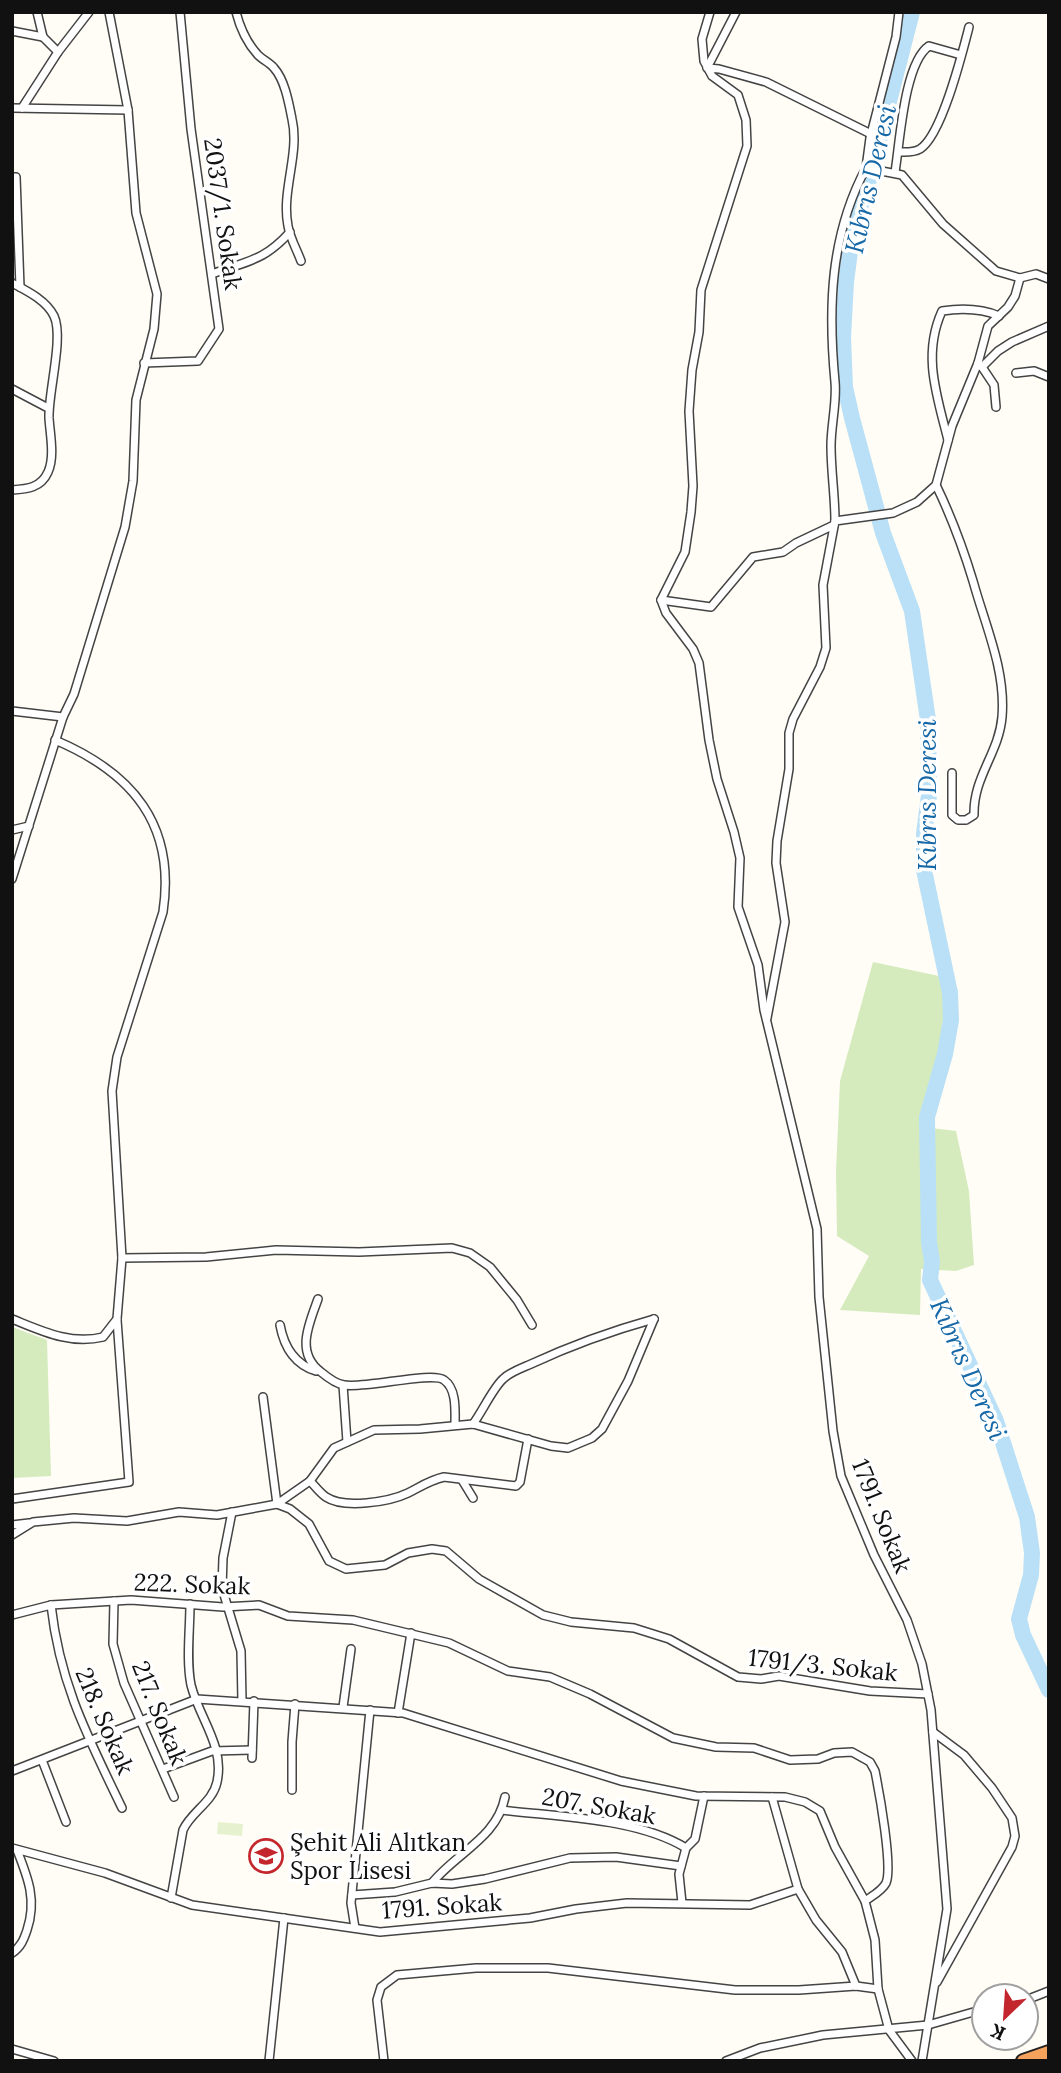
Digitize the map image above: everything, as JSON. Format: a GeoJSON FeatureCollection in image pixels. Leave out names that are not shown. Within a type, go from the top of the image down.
{"type":"FeatureCollection","features":[{"type":"Feature","properties":{"kind":"highway"},"geometry":{"type":"LineString","coordinates":[[1023,2061],[1049,2052]]}},
{"type":"Feature","properties":{"kind":"street"},"geometry":{"type":"LineString","coordinates":[[37,12],[43,37],[58,52]]}},
{"type":"Feature","properties":{"kind":"street"},"geometry":{"type":"LineString","coordinates":[[22,108],[58,52],[89,12]]}},
{"type":"Feature","properties":{"kind":"street"},"geometry":{"type":"LineString","coordinates":[[12,879],[55,740],[74,694],[125,527],[133,481],[136,400],[154,329],[157,294],[136,213],[128,110],[109,12]]}},
{"type":"Feature","properties":{"kind":"street","name":"2037/1. Sokak"},"geometry":{"type":"LineString","coordinates":[[144,363],[198,361],[219,329],[191,129],[180,12]]}},
{"type":"Feature","properties":{"kind":"street"},"geometry":{"type":"LineString","coordinates":[[236,12],[242,32],[257,54],[276,69],[292,119],[295,136],[287,206],[290,233],[301,261]]}},
{"type":"Feature","properties":{"kind":"street"},"geometry":{"type":"LineString","coordinates":[[710,12],[701,49],[712,76],[738,94],[747,120],[747,146],[701,290],[699,332],[692,370],[689,411],[693,486],[691,512],[685,552],[661,600],[711,607],[753,557],[783,552],[834,523],[894,513],[917,502],[936,485],[952,426],[980,365],[988,326],[1008,307],[1015,296],[1020,278]]}},
{"type":"Feature","properties":{"kind":"street"},"geometry":{"type":"LineString","coordinates":[[707,68],[736,12]]}},
{"type":"Feature","properties":{"kind":"street"},"geometry":{"type":"LineString","coordinates":[[767,1019],[785,922],[776,863],[789,769],[789,733],[827,648],[823,584],[834,523],[831,449],[835,383],[831,325],[837,246],[846,213],[866,168],[871,134],[896,37],[899,12]]}},
{"type":"Feature","properties":{"kind":"street"},"geometry":{"type":"LineString","coordinates":[[899,152],[919,149],[934,133],[943,115],[968,27]]}},
{"type":"Feature","properties":{"kind":"street"},"geometry":{"type":"LineString","coordinates":[[12,31],[43,37]]}},
{"type":"Feature","properties":{"kind":"street"},"geometry":{"type":"LineString","coordinates":[[895,172],[909,83],[918,59],[929,46],[961,55]]}},
{"type":"Feature","properties":{"kind":"street"},"geometry":{"type":"LineString","coordinates":[[707,68],[766,82],[871,134]]}},
{"type":"Feature","properties":{"kind":"street"},"geometry":{"type":"LineString","coordinates":[[12,108],[128,110]]}},
{"type":"Feature","properties":{"kind":"street"},"geometry":{"type":"LineString","coordinates":[[866,168],[902,175],[943,224],[996,271],[1020,278],[1036,274],[1049,279]]}},
{"type":"Feature","properties":{"kind":"street"},"geometry":{"type":"LineString","coordinates":[[12,177],[16,177],[16,285],[44,302],[55,318],[57,342],[48,408],[51,455],[49,471],[41,483],[31,489],[12,490]]}},
{"type":"Feature","properties":{"kind":"street"},"geometry":{"type":"LineString","coordinates":[[212,274],[262,258],[290,233]]}},
{"type":"Feature","properties":{"kind":"street"},"geometry":{"type":"LineString","coordinates":[[948,441],[937,400],[931,355],[940,315],[943,311],[966,308],[999,316]]}},
{"type":"Feature","properties":{"kind":"street"},"geometry":{"type":"LineString","coordinates":[[980,365],[1005,346],[1049,326]]}},
{"type":"Feature","properties":{"kind":"street"},"geometry":{"type":"LineString","coordinates":[[980,365],[994,385],[996,407]]}},
{"type":"Feature","properties":{"kind":"street"},"geometry":{"type":"LineString","coordinates":[[1016,373],[1034,371],[1049,377]]}},
{"type":"Feature","properties":{"kind":"street"},"geometry":{"type":"LineString","coordinates":[[12,389],[48,408]]}},
{"type":"Feature","properties":{"kind":"street"},"geometry":{"type":"LineString","coordinates":[[936,485],[968,561],[995,652],[1002,687],[1000,728],[978,782],[974,814],[966,821],[958,820],[952,815],[952,773]]}},
{"type":"Feature","properties":{"kind":"street","name":"1791. Sokak"},"geometry":{"type":"LineString","coordinates":[[661,600],[666,613],[693,649],[699,663],[717,779],[740,858],[738,907],[758,965],[767,1019],[817,1228],[819,1297],[833,1432],[841,1476],[874,1555],[907,1620],[922,1664],[928,1694],[947,1909],[922,2061]]}},
{"type":"Feature","properties":{"kind":"street"},"geometry":{"type":"LineString","coordinates":[[12,711],[63,717]]}},
{"type":"Feature","properties":{"kind":"street"},"geometry":{"type":"LineString","coordinates":[[12,1499],[129,1482],[117,1319],[122,1258],[112,1091],[117,1057],[163,912],[166,879],[164,855],[146,811],[127,784],[97,760],[55,740]]}},
{"type":"Feature","properties":{"kind":"street"},"geometry":{"type":"LineString","coordinates":[[12,830],[29,826]]}},
{"type":"Feature","properties":{"kind":"street"},"geometry":{"type":"LineString","coordinates":[[122,1258],[206,1257],[276,1251],[359,1252],[452,1248],[480,1259],[503,1281],[532,1325]]}},
{"type":"Feature","properties":{"kind":"street"},"geometry":{"type":"LineString","coordinates":[[318,1299],[307,1329],[306,1354],[311,1364],[320,1372]]}},
{"type":"Feature","properties":{"kind":"street"},"geometry":{"type":"LineString","coordinates":[[12,1320],[54,1335],[81,1340],[103,1336],[117,1319]]}},
{"type":"Feature","properties":{"kind":"street"},"geometry":{"type":"LineString","coordinates":[[12,1525],[74,1518],[127,1521],[179,1513],[217,1515],[276,1504],[310,1481],[334,1448],[374,1430],[473,1424],[568,1448],[592,1437],[602,1429],[628,1381],[654,1319],[570,1345],[504,1377],[494,1388],[473,1424]]}},
{"type":"Feature","properties":{"kind":"street"},"geometry":{"type":"LineString","coordinates":[[280,1325],[289,1352],[303,1366],[343,1385],[439,1376],[448,1381],[454,1397],[455,1425]]}},
{"type":"Feature","properties":{"kind":"street"},"geometry":{"type":"LineString","coordinates":[[343,1385],[347,1442]]}},
{"type":"Feature","properties":{"kind":"street"},"geometry":{"type":"LineString","coordinates":[[263,1397],[276,1504]]}},
{"type":"Feature","properties":{"kind":"street"},"geometry":{"type":"LineString","coordinates":[[310,1481],[325,1497],[336,1502],[356,1503],[392,1500],[432,1480],[444,1477],[516,1486],[520,1482],[528,1439]]}},
{"type":"Feature","properties":{"kind":"street"},"geometry":{"type":"LineString","coordinates":[[461,1480],[473,1498]]}},
{"type":"Feature","properties":{"kind":"street","name":"1791/3. Sokak"},"geometry":{"type":"LineString","coordinates":[[276,1504],[290,1509],[309,1524],[329,1561],[346,1569],[384,1565],[408,1553],[432,1549],[446,1551],[479,1579],[543,1615],[571,1622],[634,1628],[669,1639],[738,1677],[761,1679],[779,1676],[870,1691],[928,1694]]}},
{"type":"Feature","properties":{"kind":"street"},"geometry":{"type":"LineString","coordinates":[[232,1512],[222,1588],[241,1651],[242,1701]]}},
{"type":"Feature","properties":{"kind":"street"},"geometry":{"type":"LineString","coordinates":[[12,1535],[33,1522]]}},
{"type":"Feature","properties":{"kind":"street","name":"222. Sokak"},"geometry":{"type":"LineString","coordinates":[[12,1615],[51,1605],[131,1600],[228,1607],[259,1605],[288,1616],[353,1620],[411,1633]]}},
{"type":"Feature","properties":{"kind":"street","name":"217. Sokak"},"geometry":{"type":"LineString","coordinates":[[114,1601],[113,1644],[124,1683],[143,1721],[174,1797]]}},
{"type":"Feature","properties":{"kind":"street","name":"218. Sokak"},"geometry":{"type":"LineString","coordinates":[[51,1605],[62,1669],[74,1706],[122,1808]]}},
{"type":"Feature","properties":{"kind":"street"},"geometry":{"type":"LineString","coordinates":[[171,1898],[183,1830],[216,1785],[216,1750],[191,1685],[190,1605]]}},
{"type":"Feature","properties":{"kind":"street"},"geometry":{"type":"LineString","coordinates":[[398,1713],[411,1633],[449,1643],[508,1671],[550,1677],[590,1694],[673,1738],[716,1746],[754,1748],[790,1760],[818,1759],[852,1752],[865,1758],[876,1771],[882,1807],[888,1877],[881,1890],[865,1901]]}},
{"type":"Feature","properties":{"kind":"street"},"geometry":{"type":"LineString","coordinates":[[343,1707],[351,1649]]}},
{"type":"Feature","properties":{"kind":"street"},"geometry":{"type":"LineString","coordinates":[[12,1771],[197,1699],[254,1701],[398,1713],[621,1781],[704,1796],[785,1797],[805,1802],[820,1811],[835,1847],[865,1901],[875,1940],[878,1989],[889,2030],[912,2061]]}},
{"type":"Feature","properties":{"kind":"street"},"geometry":{"type":"LineString","coordinates":[[163,1769],[216,1750],[252,1754],[254,1701]]}},
{"type":"Feature","properties":{"kind":"street"},"geometry":{"type":"LineString","coordinates":[[292,1790],[295,1704]]}},
{"type":"Feature","properties":{"kind":"street"},"geometry":{"type":"LineString","coordinates":[[355,1928],[352,1895],[370,1710]]}},
{"type":"Feature","properties":{"kind":"street"},"geometry":{"type":"LineString","coordinates":[[933,1732],[964,1755],[992,1788],[1012,1818],[1016,1836],[935,1986]]}},
{"type":"Feature","properties":{"kind":"street"},"geometry":{"type":"LineString","coordinates":[[42,1760],[66,1822]]}},
{"type":"Feature","properties":{"kind":"street"},"geometry":{"type":"LineString","coordinates":[[682,1903],[679,1874],[686,1848],[695,1839],[704,1796]]}},
{"type":"Feature","properties":{"kind":"street"},"geometry":{"type":"LineString","coordinates":[[432,1883],[494,1824],[502,1810],[505,1797]]}},
{"type":"Feature","properties":{"kind":"street"},"geometry":{"type":"LineString","coordinates":[[772,1797],[798,1889],[816,1920],[842,1952],[856,1986]]}},
{"type":"Feature","properties":{"kind":"street","name":"207. Sokak"},"geometry":{"type":"LineString","coordinates":[[502,1810],[606,1823],[650,1832],[686,1848]]}},
{"type":"Feature","properties":{"kind":"street"},"geometry":{"type":"LineString","coordinates":[[12,1953],[23,1941],[33,1905],[30,1883],[14,1849]]}},
{"type":"Feature","properties":{"kind":"street","name":"1791. Sokak"},"geometry":{"type":"LineString","coordinates":[[14,1849],[105,1873],[192,1905],[380,1932],[530,1918],[627,1903],[750,1905],[798,1889]]}},
{"type":"Feature","properties":{"kind":"street"},"geometry":{"type":"LineString","coordinates":[[352,1895],[395,1892],[432,1883],[452,1884],[485,1879],[570,1858],[616,1857],[681,1866]]}},
{"type":"Feature","properties":{"kind":"street"},"geometry":{"type":"LineString","coordinates":[[269,2061],[284,1918]]}},
{"type":"Feature","properties":{"kind":"street"},"geometry":{"type":"LineString","coordinates":[[384,2061],[378,1993],[381,1987],[397,1975],[414,1972],[476,1968],[548,1968],[735,1990],[799,1990],[856,1986],[878,1989]]}},
{"type":"Feature","properties":{"kind":"street"},"geometry":{"type":"LineString","coordinates":[[726,2061],[760,2048],[823,2035],[928,2025],[970,2013]]}},
{"type":"Feature","properties":{"kind":"street"},"geometry":{"type":"LineString","coordinates":[[12,2049],[54,2061]]}},
{"type":"Feature","properties":{"kind":"green space"},"geometry":{"type":"Polygon","coordinates":[[[873,962],[939,976],[948,1006],[923,1127],[956,1131],[969,1191],[974,1265],[956,1271],[921,1269],[920,1315],[840,1310],[869,1256],[837,1236],[836,1172],[840,1081],[873,962]]]}},
{"type":"Feature","properties":{"kind":"green space"},"geometry":{"type":"Polygon","coordinates":[[[12,1327],[47,1340],[51,1476],[12,1478],[12,1327]]]}},
{"type":"Feature","properties":{"kind":"green space"},"geometry":{"type":"Polygon","coordinates":[[[218,1822],[243,1824],[242,1836],[217,1834],[218,1822]]]}},
{"type":"Feature","properties":{"kind":"waterway","name":"Kıbrıs Deresi"},"geometry":{"type":"LineString","coordinates":[[912,12],[867,187],[853,229],[843,337],[845,387],[883,533],[912,611],[928,720],[929,795],[924,834],[924,870],[950,993],[951,1020],[945,1054],[927,1117],[929,1242],[932,1262],[930,1280],[996,1421],[1027,1517],[1032,1553],[1031,1575],[1019,1619],[1023,1635],[1049,1690]]}},
{"type":"Feature","properties":{"kind":"place","name":"Şehit Ali Alıtkan Spor Lisesi"},"geometry":{"type":"Point","coordinates":[266,1856]}}]}
